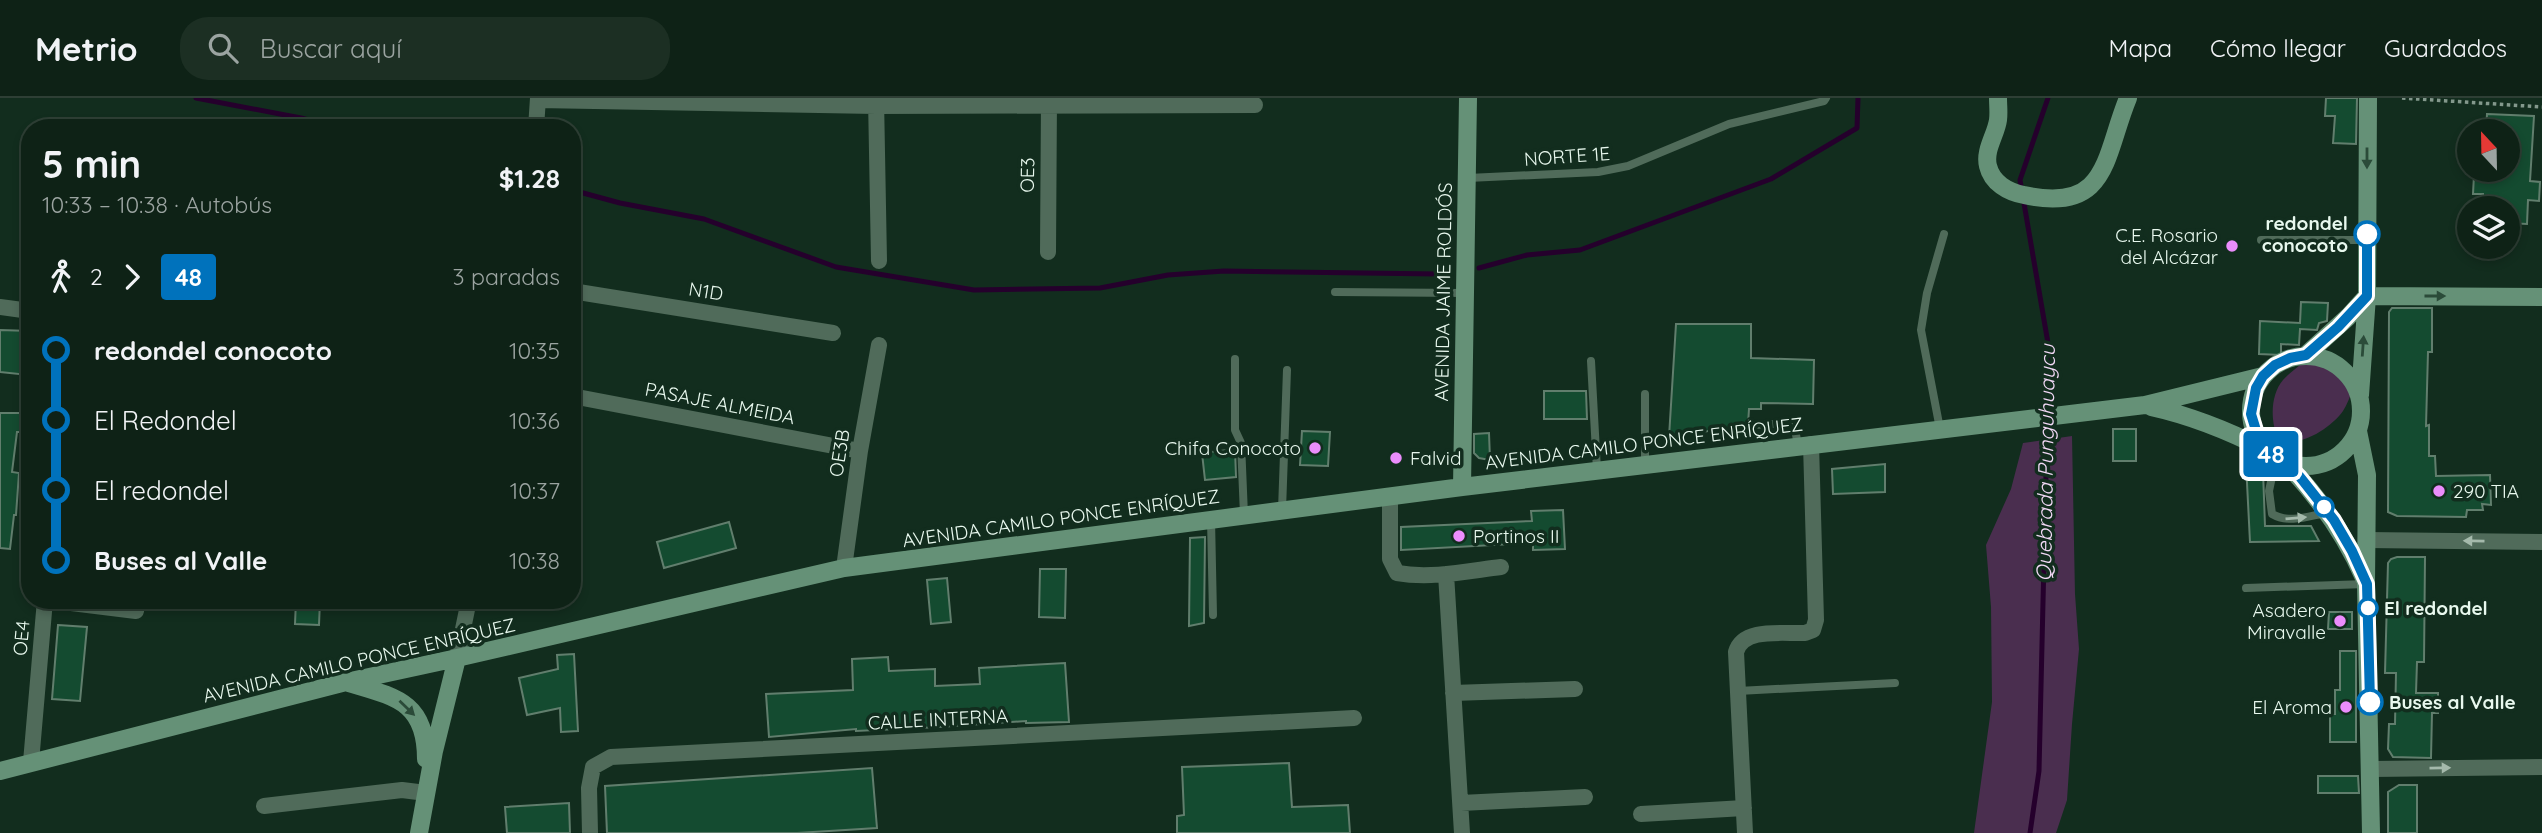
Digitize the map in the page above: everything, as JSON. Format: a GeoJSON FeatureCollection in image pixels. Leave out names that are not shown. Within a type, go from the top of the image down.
{"type":"FeatureCollection","features":[{"type":"Feature","properties":{"kind":"main road","name":"AVENIDA JAIME ROLDÓS"},"geometry":{"type":"LineString","coordinates":[[1462,486],[1468,98]]}},
{"type":"Feature","properties":{"kind":"main road"},"geometry":{"type":"LineString","coordinates":[[1998,98],[1998,120],[1987,161],[1996,181],[2009,190],[2028,196],[2054,198],[2071,196],[2092,185],[2109,159],[2128,98]]}},
{"type":"Feature","properties":{"kind":"main road"},"geometry":{"type":"LineString","coordinates":[[2277,457],[2309,466],[2329,461],[2347,449],[2358,431],[2367,296],[2368,98]]}},
{"type":"Feature","properties":{"kind":"main road"},"geometry":{"type":"LineString","coordinates":[[2306,355],[2367,296],[2542,297]]}},
{"type":"Feature","properties":{"kind":"main road"},"geometry":{"type":"LineString","coordinates":[[2360,397],[2353,382],[2338,366],[2328,360],[2306,355],[2275,365],[2263,376],[2256,388],[2251,414],[2253,428],[2328,512],[2352,551],[2367,584]]}},
{"type":"Feature","properties":{"kind":"main road","name":"AVENIDA CAMILO PONCE ENRÍQUEZ"},"geometry":{"type":"LineString","coordinates":[[0,771],[346,682],[844,568],[1462,486],[2145,405],[2263,376]]}},
{"type":"Feature","properties":{"kind":"main road","name":"AVENIDA CAMILO PONCE ENRÍQUEZ"},"geometry":{"type":"LineString","coordinates":[[2145,405],[2208,424],[2277,457]]}},
{"type":"Feature","properties":{"kind":"main road"},"geometry":{"type":"LineString","coordinates":[[2358,431],[2367,475],[2371,833]]}},
{"type":"Feature","properties":{"kind":"main road"},"geometry":{"type":"LineString","coordinates":[[419,833],[457,658]]}},
{"type":"Feature","properties":{"kind":"main road"},"geometry":{"type":"LineString","coordinates":[[346,682],[394,696],[412,711],[423,729],[425,740],[426,793]]}},
{"type":"Feature","properties":{"kind":"street"},"geometry":{"type":"LineString","coordinates":[[537,119],[538,99],[1049,101],[1255,105]]}},
{"type":"Feature","properties":{"kind":"street","name":"OE3"},"geometry":{"type":"LineString","coordinates":[[1048,252],[1049,101]]}},
{"type":"Feature","properties":{"kind":"street"},"geometry":{"type":"LineString","coordinates":[[876,102],[879,261]]}},
{"type":"Feature","properties":{"kind":"street","name":"N1D"},"geometry":{"type":"LineString","coordinates":[[581,291],[833,333]]}},
{"type":"Feature","properties":{"kind":"street"},"geometry":{"type":"LineString","coordinates":[[0,307],[21,310]]}},
{"type":"Feature","properties":{"kind":"street","name":"OE3B"},"geometry":{"type":"LineString","coordinates":[[844,568],[878,345]]}},
{"type":"Feature","properties":{"kind":"street","name":"PASAJE ALMEIDA"},"geometry":{"type":"LineString","coordinates":[[581,398],[860,452]]}},
{"type":"Feature","properties":{"kind":"street"},"geometry":{"type":"LineString","coordinates":[[1745,833],[1736,652],[1739,643],[1749,635],[1805,633],[1813,630],[1816,620],[1805,445]]}},
{"type":"Feature","properties":{"kind":"street"},"geometry":{"type":"LineString","coordinates":[[1390,496],[1390,559],[1397,573],[1410,576],[1446,574],[1501,567]]}},
{"type":"Feature","properties":{"kind":"street"},"geometry":{"type":"LineString","coordinates":[[2366,540],[2542,542]]}},
{"type":"Feature","properties":{"kind":"street"},"geometry":{"type":"LineString","coordinates":[[1446,574],[1462,833]]}},
{"type":"Feature","properties":{"kind":"street","name":"OE4"},"geometry":{"type":"LineString","coordinates":[[31,762],[45,609]]}},
{"type":"Feature","properties":{"kind":"street"},"geometry":{"type":"LineString","coordinates":[[120,609],[136,611]]}},
{"type":"Feature","properties":{"kind":"street"},"geometry":{"type":"LineString","coordinates":[[457,658],[467,609]]}},
{"type":"Feature","properties":{"kind":"street"},"geometry":{"type":"LineString","coordinates":[[1453,693],[1575,689]]}},
{"type":"Feature","properties":{"kind":"street","name":"CALLE INTERNA"},"geometry":{"type":"LineString","coordinates":[[590,833],[589,788],[593,767],[611,757],[1354,718]]}},
{"type":"Feature","properties":{"kind":"street"},"geometry":{"type":"LineString","coordinates":[[2372,769],[2542,767]]}},
{"type":"Feature","properties":{"kind":"street"},"geometry":{"type":"LineString","coordinates":[[264,806],[402,790],[426,793]]}},
{"type":"Feature","properties":{"kind":"street"},"geometry":{"type":"LineString","coordinates":[[1461,803],[1585,797]]}},
{"type":"Feature","properties":{"kind":"street"},"geometry":{"type":"LineString","coordinates":[[1641,814],[1744,808]]}},
{"type":"Feature","properties":{"kind":"lane","name":"NORTE 1E"},"geometry":{"type":"LineString","coordinates":[[1466,178],[1598,172],[1628,166],[1729,124],[1824,101],[1826,98]]}},
{"type":"Feature","properties":{"kind":"lane"},"geometry":{"type":"LineString","coordinates":[[1940,429],[1921,330],[1927,293],[1944,233]]}},
{"type":"Feature","properties":{"kind":"lane"},"geometry":{"type":"LineString","coordinates":[[2261,240],[2367,240]]}},
{"type":"Feature","properties":{"kind":"lane"},"geometry":{"type":"LineString","coordinates":[[1335,292],[1464,293]]}},
{"type":"Feature","properties":{"kind":"lane"},"geometry":{"type":"LineString","coordinates":[[1235,359],[1235,430],[1241,443],[1244,515]]}},
{"type":"Feature","properties":{"kind":"lane"},"geometry":{"type":"LineString","coordinates":[[1591,361],[1597,470]]}},
{"type":"Feature","properties":{"kind":"lane"},"geometry":{"type":"LineString","coordinates":[[1282,510],[1287,370]]}},
{"type":"Feature","properties":{"kind":"lane"},"geometry":{"type":"LineString","coordinates":[[1644,394],[1645,464]]}},
{"type":"Feature","properties":{"kind":"lane"},"geometry":{"type":"LineString","coordinates":[[1754,425],[1794,423],[1805,445]]}},
{"type":"Feature","properties":{"kind":"lane"},"geometry":{"type":"LineString","coordinates":[[2277,457],[2269,491],[2273,514],[2294,519],[2328,512]]}},
{"type":"Feature","properties":{"kind":"lane"},"geometry":{"type":"LineString","coordinates":[[1211,519],[1213,615]]}},
{"type":"Feature","properties":{"kind":"lane"},"geometry":{"type":"LineString","coordinates":[[2245,588],[2367,584]]}},
{"type":"Feature","properties":{"kind":"lane"},"geometry":{"type":"LineString","coordinates":[[1738,691],[1895,683]]}},
{"type":"Feature","properties":{"kind":"path"},"geometry":{"type":"LineString","coordinates":[[2402,98],[2542,107]]}},
{"type":"Feature","properties":{"kind":"path"},"geometry":{"type":"LineString","coordinates":[[2504,98],[2505,105]]}},
{"type":"Feature","properties":{"kind":"shaded area"},"geometry":{"type":"Polygon","coordinates":[[[2331,360],[2346,372],[2353,390],[2343,411],[2331,424],[2314,435],[2296,441],[2279,440],[2274,426],[2273,409],[2279,386],[2305,361],[2331,360]]]}},
{"type":"Feature","properties":{"kind":"shaded area"},"geometry":{"type":"Polygon","coordinates":[[[2072,436],[2075,594],[2079,649],[2067,800],[2056,833],[1974,833],[1992,702],[1991,607],[1986,545],[2011,489],[2023,443],[2072,436]]]}},
{"type":"Feature","properties":{"kind":"building"},"geometry":{"type":"Polygon","coordinates":[[[2326,98],[2357,98],[2356,144],[2333,143],[2335,116],[2325,116],[2326,98]]]}},
{"type":"Feature","properties":{"kind":"building"},"geometry":{"type":"Polygon","coordinates":[[[2487,114],[2534,116],[2530,181],[2540,182],[2539,201],[2528,200],[2527,224],[2520,224],[2520,196],[2473,194],[2474,182],[2520,182],[2520,119],[2487,119],[2487,114]]]}},
{"type":"Feature","properties":{"kind":"building"},"geometry":{"type":"Polygon","coordinates":[[[2301,302],[2328,303],[2327,321],[2319,323],[2317,330],[2300,329],[2299,345],[2281,344],[2281,355],[2259,354],[2260,321],[2300,323],[2301,302]]]}},
{"type":"Feature","properties":{"kind":"building"},"geometry":{"type":"Polygon","coordinates":[[[2392,308],[2432,308],[2432,352],[2428,352],[2426,426],[2429,425],[2429,456],[2435,456],[2436,476],[2490,475],[2491,505],[2482,504],[2483,510],[2467,510],[2466,517],[2397,516],[2388,512],[2389,312],[2392,308]]]}},
{"type":"Feature","properties":{"kind":"building"},"geometry":{"type":"Polygon","coordinates":[[[1676,324],[1751,324],[1751,358],[1814,360],[1813,404],[1761,403],[1761,409],[1749,409],[1748,425],[1669,437],[1676,324]]]}},
{"type":"Feature","properties":{"kind":"building"},"geometry":{"type":"Polygon","coordinates":[[[0,330],[21,331],[21,374],[0,372],[0,330]]]}},
{"type":"Feature","properties":{"kind":"building"},"geometry":{"type":"Polygon","coordinates":[[[1544,391],[1586,391],[1587,419],[1544,419],[1544,391]]]}},
{"type":"Feature","properties":{"kind":"building"},"geometry":{"type":"Polygon","coordinates":[[[0,413],[21,413],[21,432],[17,432],[12,472],[19,473],[16,515],[10,549],[0,548],[0,413]]]}},
{"type":"Feature","properties":{"kind":"building"},"geometry":{"type":"Polygon","coordinates":[[[2113,429],[2136,429],[2136,461],[2113,461],[2113,429]]]}},
{"type":"Feature","properties":{"kind":"building","name":"Chifa Conocoto"},"geometry":{"type":"Polygon","coordinates":[[[1302,431],[1330,432],[1328,466],[1300,465],[1302,431]]]}},
{"type":"Feature","properties":{"kind":"building"},"geometry":{"type":"Polygon","coordinates":[[[1489,433],[1490,460],[1479,458],[1474,453],[1474,434],[1489,433]]]}},
{"type":"Feature","properties":{"kind":"building"},"geometry":{"type":"Polygon","coordinates":[[[1235,449],[1236,477],[1205,480],[1202,453],[1235,449]]]}},
{"type":"Feature","properties":{"kind":"building"},"geometry":{"type":"Polygon","coordinates":[[[2246,463],[2263,471],[2265,526],[2311,526],[2319,541],[2250,542],[2246,463]]]}},
{"type":"Feature","properties":{"kind":"building"},"geometry":{"type":"Polygon","coordinates":[[[1885,464],[1885,492],[1833,494],[1832,469],[1885,464]]]}},
{"type":"Feature","properties":{"kind":"building","name":"Portinos II"},"geometry":{"type":"Polygon","coordinates":[[[1563,510],[1565,549],[1533,550],[1533,543],[1401,550],[1401,527],[1532,521],[1531,511],[1563,510]]]}},
{"type":"Feature","properties":{"kind":"building"},"geometry":{"type":"Polygon","coordinates":[[[729,522],[736,548],[664,568],[657,542],[729,522]]]}},
{"type":"Feature","properties":{"kind":"building"},"geometry":{"type":"Polygon","coordinates":[[[1205,537],[1204,623],[1189,626],[1190,538],[1205,537]]]}},
{"type":"Feature","properties":{"kind":"building"},"geometry":{"type":"Polygon","coordinates":[[[2397,557],[2425,557],[2424,662],[2417,662],[2416,693],[2438,693],[2438,713],[2432,713],[2431,758],[2393,757],[2388,749],[2389,724],[2395,724],[2396,673],[2385,673],[2388,563],[2397,557]]]}},
{"type":"Feature","properties":{"kind":"building"},"geometry":{"type":"Polygon","coordinates":[[[1040,569],[1066,569],[1065,618],[1039,617],[1040,569]]]}},
{"type":"Feature","properties":{"kind":"building"},"geometry":{"type":"Polygon","coordinates":[[[947,578],[951,622],[931,624],[927,580],[947,578]]]}},
{"type":"Feature","properties":{"kind":"building"},"geometry":{"type":"Polygon","coordinates":[[[296,609],[320,609],[319,625],[295,624],[296,609]]]}},
{"type":"Feature","properties":{"kind":"building","name":"Asadero Miravalle"},"geometry":{"type":"Polygon","coordinates":[[[2329,612],[2352,612],[2352,629],[2328,629],[2329,612]]]}},
{"type":"Feature","properties":{"kind":"building"},"geometry":{"type":"Polygon","coordinates":[[[58,625],[87,627],[80,701],[52,699],[58,625]]]}},
{"type":"Feature","properties":{"kind":"building"},"geometry":{"type":"Polygon","coordinates":[[[2340,651],[2356,651],[2356,742],[2330,742],[2330,714],[2335,714],[2335,690],[2340,690],[2340,651]]]}},
{"type":"Feature","properties":{"kind":"building"},"geometry":{"type":"Polygon","coordinates":[[[574,654],[578,731],[561,732],[560,708],[527,715],[519,678],[558,669],[557,655],[574,654]]]}},
{"type":"Feature","properties":{"kind":"building"},"geometry":{"type":"Polygon","coordinates":[[[888,657],[889,671],[935,669],[935,686],[980,684],[979,668],[1065,663],[1069,722],[1026,721],[856,729],[769,737],[766,694],[853,690],[852,659],[888,657]]]}},
{"type":"Feature","properties":{"kind":"building"},"geometry":{"type":"Polygon","coordinates":[[[1289,763],[1292,807],[1348,805],[1350,833],[1177,833],[1177,816],[1184,815],[1182,767],[1289,763]]]}},
{"type":"Feature","properties":{"kind":"building"},"geometry":{"type":"Polygon","coordinates":[[[872,768],[877,828],[797,833],[607,833],[605,786],[872,768]]]}},
{"type":"Feature","properties":{"kind":"building"},"geometry":{"type":"Polygon","coordinates":[[[2318,776],[2358,776],[2359,793],[2318,793],[2318,776]]]}},
{"type":"Feature","properties":{"kind":"building"},"geometry":{"type":"Polygon","coordinates":[[[2399,785],[2417,785],[2417,833],[2388,833],[2388,792],[2399,785]]]}},
{"type":"Feature","properties":{"kind":"building"},"geometry":{"type":"Polygon","coordinates":[[[569,803],[570,833],[507,833],[505,807],[569,803]]]}},
{"type":"Feature","properties":{"kind":"waterway"},"geometry":{"type":"LineString","coordinates":[[196,98],[305,119]]}},
{"type":"Feature","properties":{"kind":"waterway"},"geometry":{"type":"LineString","coordinates":[[1479,268],[1527,255],[1580,250],[1771,179],[1857,128],[1858,98]]}},
{"type":"Feature","properties":{"kind":"waterway","name":"Quebrada Punguhuaycu"},"geometry":{"type":"LineString","coordinates":[[2030,833],[2039,771],[2049,349],[2020,180],[2048,98]]}},
{"type":"Feature","properties":{"kind":"waterway"},"geometry":{"type":"LineString","coordinates":[[581,192],[704,219],[836,267],[974,290],[1100,288],[1168,275],[1224,271],[1438,274]]}},
{"type":"Feature","properties":{"kind":"bus line","name":"48"},"geometry":{"type":"LineString","coordinates":[[2367,234],[2367,296],[2328,337],[2306,355],[2275,365],[2263,376],[2256,388],[2251,414],[2253,428],[2266,450],[2300,477],[2334,520],[2367,584],[2370,702]]}},
{"type":"Feature","properties":{"kind":"place","name":"redondel conocoto"},"geometry":{"type":"Point","coordinates":[2367,234]}},
{"type":"Feature","properties":{"kind":"place","name":"C.E. Rosario del Alcázar"},"geometry":{"type":"Point","coordinates":[2232,246]}},
{"type":"Feature","properties":{"kind":"place","name":"Chifa Conocoto"},"geometry":{"type":"Point","coordinates":[1315,448]}},
{"type":"Feature","properties":{"kind":"place","name":"Falvid"},"geometry":{"type":"Point","coordinates":[1396,458]}},
{"type":"Feature","properties":{"kind":"place","name":"290 TIA"},"geometry":{"type":"Point","coordinates":[2439,491]}},
{"type":"Feature","properties":{"kind":"place","name":"Portinos II"},"geometry":{"type":"Point","coordinates":[1459,536]}},
{"type":"Feature","properties":{"kind":"place","name":"El redondel"},"geometry":{"type":"Point","coordinates":[2368,608]}},
{"type":"Feature","properties":{"kind":"place","name":"Asadero Miravalle"},"geometry":{"type":"Point","coordinates":[2340,621]}},
{"type":"Feature","properties":{"kind":"place","name":"Buses al Valle"},"geometry":{"type":"Point","coordinates":[2370,702]}},
{"type":"Feature","properties":{"kind":"place","name":"El Aroma"},"geometry":{"type":"Point","coordinates":[2346,707]}}]}
